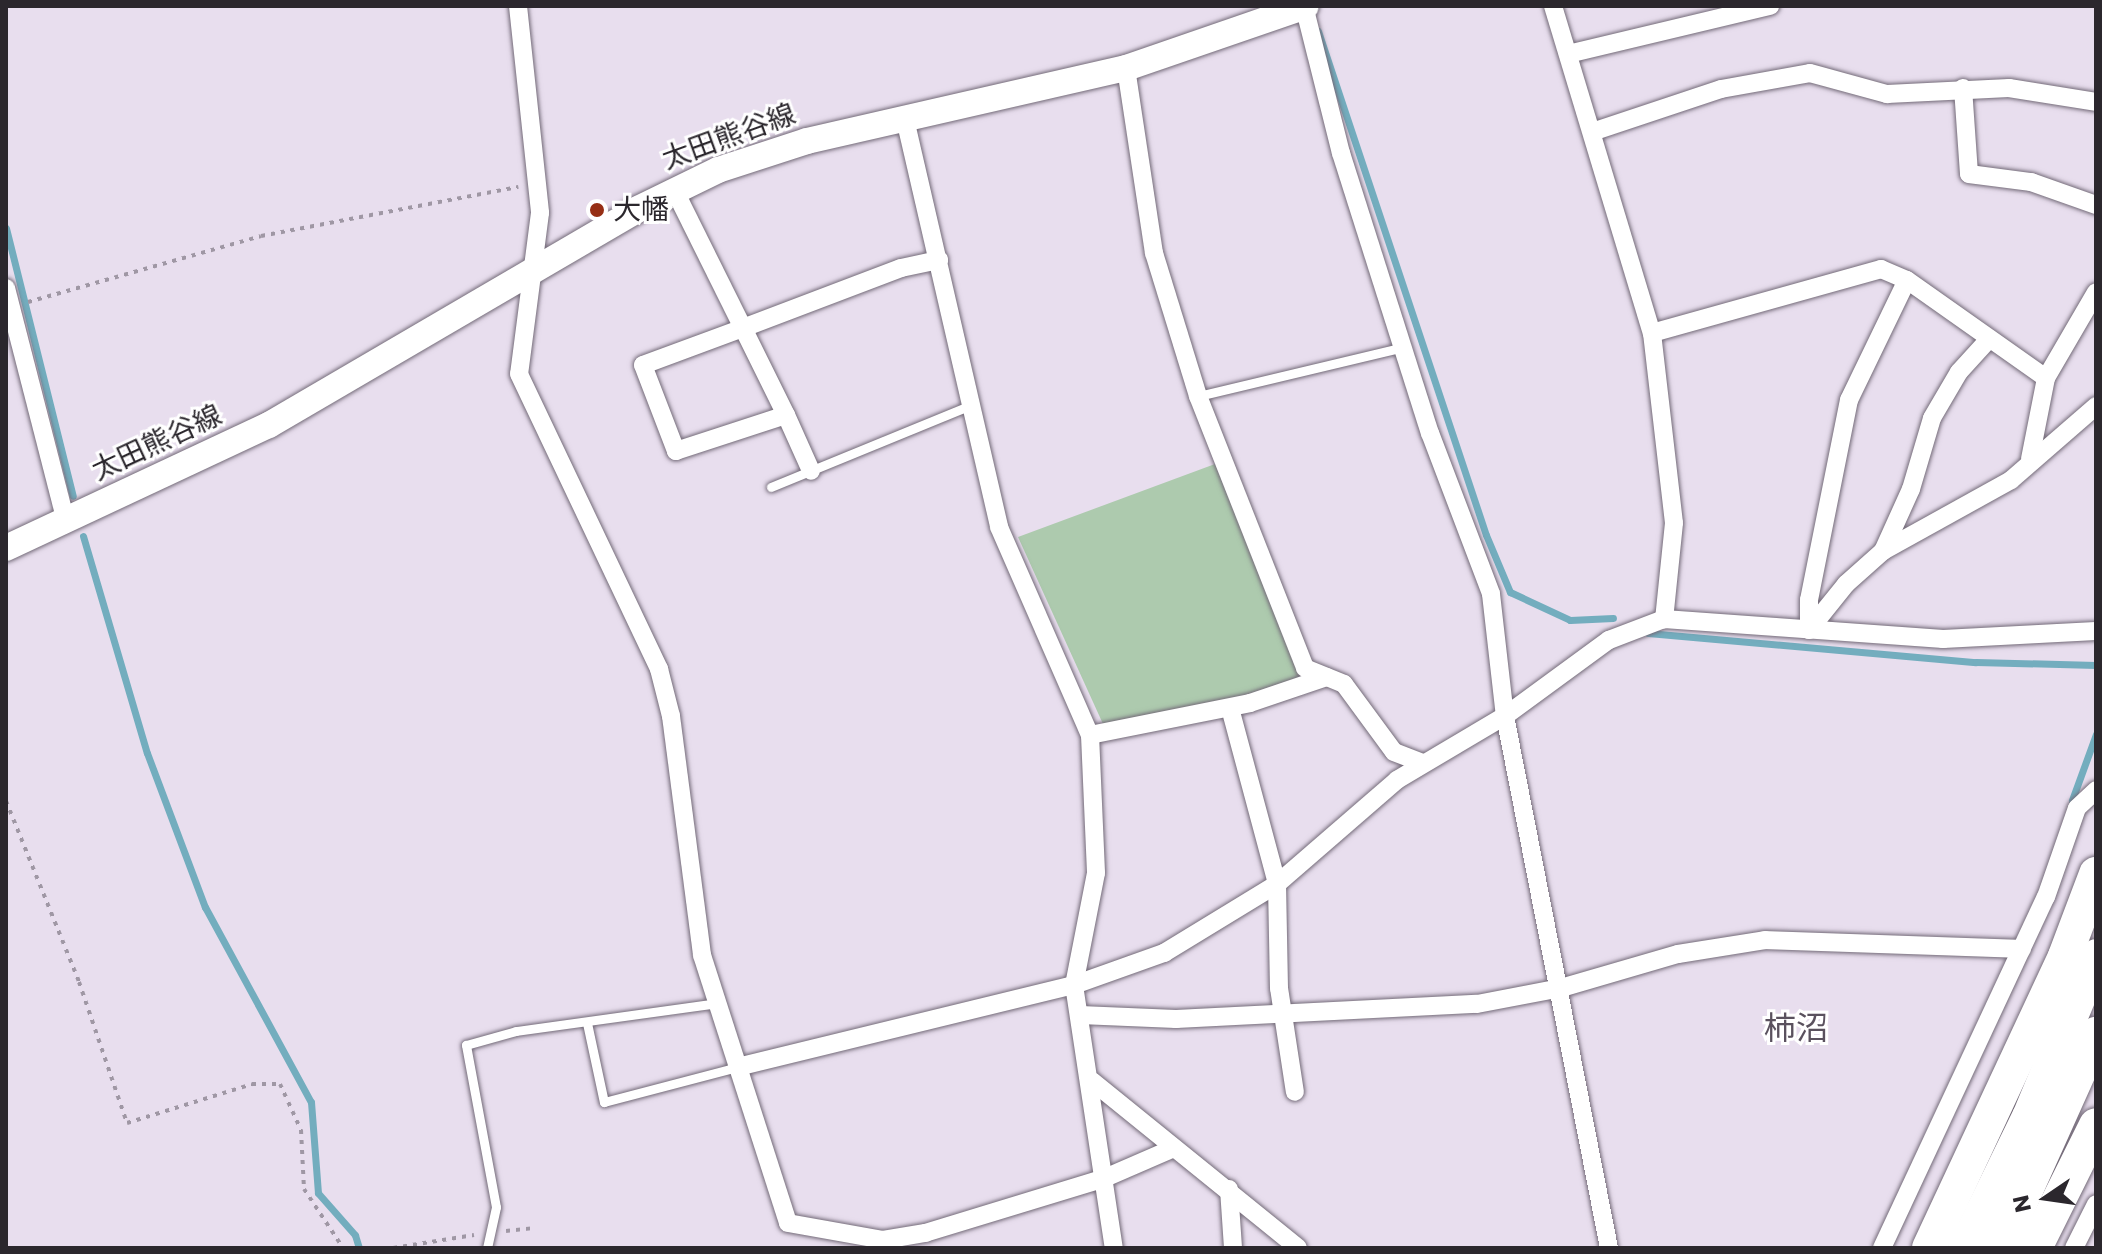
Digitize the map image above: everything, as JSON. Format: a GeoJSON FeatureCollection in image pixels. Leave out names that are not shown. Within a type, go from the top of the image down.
{"type":"FeatureCollection","features":[{"type":"Feature","properties":{"kind":"highway"},"geometry":{"type":"LineString","coordinates":[[1929,1248],[2065,956],[2096,874]]}},
{"type":"Feature","properties":{"kind":"highway"},"geometry":{"type":"LineString","coordinates":[[1965,1248],[2029,1117],[2096,956]]}},
{"type":"Feature","properties":{"kind":"highway"},"geometry":{"type":"LineString","coordinates":[[2000,1248],[2096,1034]]}},
{"type":"Feature","properties":{"kind":"highway"},"geometry":{"type":"LineString","coordinates":[[2035,1248],[2096,1125]]}},
{"type":"Feature","properties":{"kind":"main road","name":"太田熊谷線"},"geometry":{"type":"LineString","coordinates":[[6,548],[269,425],[674,189],[761,154],[1126,68],[1304,6]]}},
{"type":"Feature","properties":{"kind":"street"},"geometry":{"type":"LineString","coordinates":[[518,6],[537,184],[536,268],[519,374],[659,669],[671,716],[702,955],[788,1223],[883,1240],[925,1233],[1105,1178],[1174,1148]]}},
{"type":"Feature","properties":{"kind":"street"},"geometry":{"type":"LineString","coordinates":[[1304,6],[1341,153],[1430,433],[1491,594],[1505,716],[1561,988],[1609,1248]]}},
{"type":"Feature","properties":{"kind":"street"},"geometry":{"type":"LineString","coordinates":[[1553,6],[1652,333],[1674,523],[1664,619]]}},
{"type":"Feature","properties":{"kind":"street"},"geometry":{"type":"LineString","coordinates":[[1568,54],[1770,6]]}},
{"type":"Feature","properties":{"kind":"street"},"geometry":{"type":"LineString","coordinates":[[1126,68],[1154,253],[1198,396],[1305,668],[1344,684],[1394,752],[1423,763]]}},
{"type":"Feature","properties":{"kind":"street"},"geometry":{"type":"LineString","coordinates":[[1592,132],[1721,89],[1810,73],[1887,94],[2009,88],[2096,102]]}},
{"type":"Feature","properties":{"kind":"street"},"geometry":{"type":"LineString","coordinates":[[1963,88],[1969,174],[2031,182],[2096,205]]}},
{"type":"Feature","properties":{"kind":"street"},"geometry":{"type":"LineString","coordinates":[[905,119],[999,527],[1090,735],[1096,873],[1074,985],[1092,1081],[1114,1248]]}},
{"type":"Feature","properties":{"kind":"street"},"geometry":{"type":"LineString","coordinates":[[674,189],[811,471]]}},
{"type":"Feature","properties":{"kind":"street"},"geometry":{"type":"LineString","coordinates":[[786,415],[676,451],[643,365],[901,268],[939,260]]}},
{"type":"Feature","properties":{"kind":"street"},"geometry":{"type":"LineString","coordinates":[[1652,333],[1881,269],[1907,280],[2046,378]]}},
{"type":"Feature","properties":{"kind":"street"},"geometry":{"type":"LineString","coordinates":[[1809,630],[1809,600],[1849,400],[1907,280]]}},
{"type":"Feature","properties":{"kind":"street"},"geometry":{"type":"LineString","coordinates":[[2030,459],[2046,378],[2096,292]]}},
{"type":"Feature","properties":{"kind":"street"},"geometry":{"type":"LineString","coordinates":[[8,297],[66,521]]}},
{"type":"Feature","properties":{"kind":"street"},"geometry":{"type":"LineString","coordinates":[[1883,551],[1911,489],[1932,418],[1959,372],[1989,339]]}},
{"type":"Feature","properties":{"kind":"street"},"geometry":{"type":"LineString","coordinates":[[1809,630],[1846,584],[1883,551],[2011,480],[2030,459],[2093,415]]}},
{"type":"Feature","properties":{"kind":"street"},"geometry":{"type":"LineString","coordinates":[[737,1067],[1074,985],[1164,953],[1277,884],[1423,763],[1505,716],[1609,640],[1664,619],[1943,639],[2096,631]]}},
{"type":"Feature","properties":{"kind":"street"},"geometry":{"type":"LineString","coordinates":[[1090,735],[1230,708],[1327,677]]}},
{"type":"Feature","properties":{"kind":"street"},"geometry":{"type":"LineString","coordinates":[[1230,708],[1277,884],[1283,1011],[1295,1092]]}},
{"type":"Feature","properties":{"kind":"street"},"geometry":{"type":"LineString","coordinates":[[1882,1248],[2022,949],[2077,808],[2096,790]]}},
{"type":"Feature","properties":{"kind":"street"},"geometry":{"type":"LineString","coordinates":[[1080,1015],[1176,1019],[1283,1011],[1477,1004],[1561,988],[1678,954],[1765,940],[2022,949]]}},
{"type":"Feature","properties":{"kind":"street"},"geometry":{"type":"LineString","coordinates":[[1092,1081],[1298,1248]]}},
{"type":"Feature","properties":{"kind":"street"},"geometry":{"type":"LineString","coordinates":[[1229,1189],[1233,1248]]}},
{"type":"Feature","properties":{"kind":"street"},"geometry":{"type":"LineString","coordinates":[[2074,1248],[2096,1204]]}},
{"type":"Feature","properties":{"kind":"lane"},"geometry":{"type":"LineString","coordinates":[[1198,396],[1404,347]]}},
{"type":"Feature","properties":{"kind":"lane"},"geometry":{"type":"LineString","coordinates":[[771,487],[971,405]]}},
{"type":"Feature","properties":{"kind":"lane"},"geometry":{"type":"LineString","coordinates":[[487,1248],[496,1207],[466,1045],[516,1031],[717,1003]]}},
{"type":"Feature","properties":{"kind":"lane"},"geometry":{"type":"LineString","coordinates":[[587,1023],[604,1102],[737,1067]]}},
{"type":"Feature","properties":{"kind":"path"},"geometry":{"type":"LineString","coordinates":[[8,297],[261,236],[537,184]]}},
{"type":"Feature","properties":{"kind":"path"},"geometry":{"type":"LineString","coordinates":[[6,801],[79,982],[127,1123],[252,1084],[280,1084],[301,1130],[304,1189],[343,1248]]}},
{"type":"Feature","properties":{"kind":"path"},"geometry":{"type":"LineString","coordinates":[[393,1248],[536,1228]]}},
{"type":"Feature","properties":{"kind":"green space"},"geometry":{"type":"Polygon","coordinates":[[[1215,464],[1302,678],[1235,698],[1103,724],[1018,537],[1215,464]]]}},
{"type":"Feature","properties":{"kind":"waterway"},"geometry":{"type":"LineString","coordinates":[[1318,31],[1486,535],[1510,592],[1570,620],[1613,618]]}},
{"type":"Feature","properties":{"kind":"waterway"},"geometry":{"type":"LineString","coordinates":[[6,228],[73,496]]}},
{"type":"Feature","properties":{"kind":"waterway"},"geometry":{"type":"LineString","coordinates":[[83,536],[147,753],[205,907],[311,1102],[318,1193],[355,1235],[359,1248]]}},
{"type":"Feature","properties":{"kind":"waterway"},"geometry":{"type":"LineString","coordinates":[[1648,633],[1976,662],[2096,665]]}},
{"type":"Feature","properties":{"kind":"waterway"},"geometry":{"type":"LineString","coordinates":[[2072,800],[2096,734]]}},
{"type":"Feature","properties":{"kind":"place","name":"大幡"},"geometry":{"type":"Point","coordinates":[597,210]}},
{"type":"Feature","properties":{"kind":"district","name":"柿沼"},"geometry":{"type":"Point","coordinates":[1796,1028]}}]}
